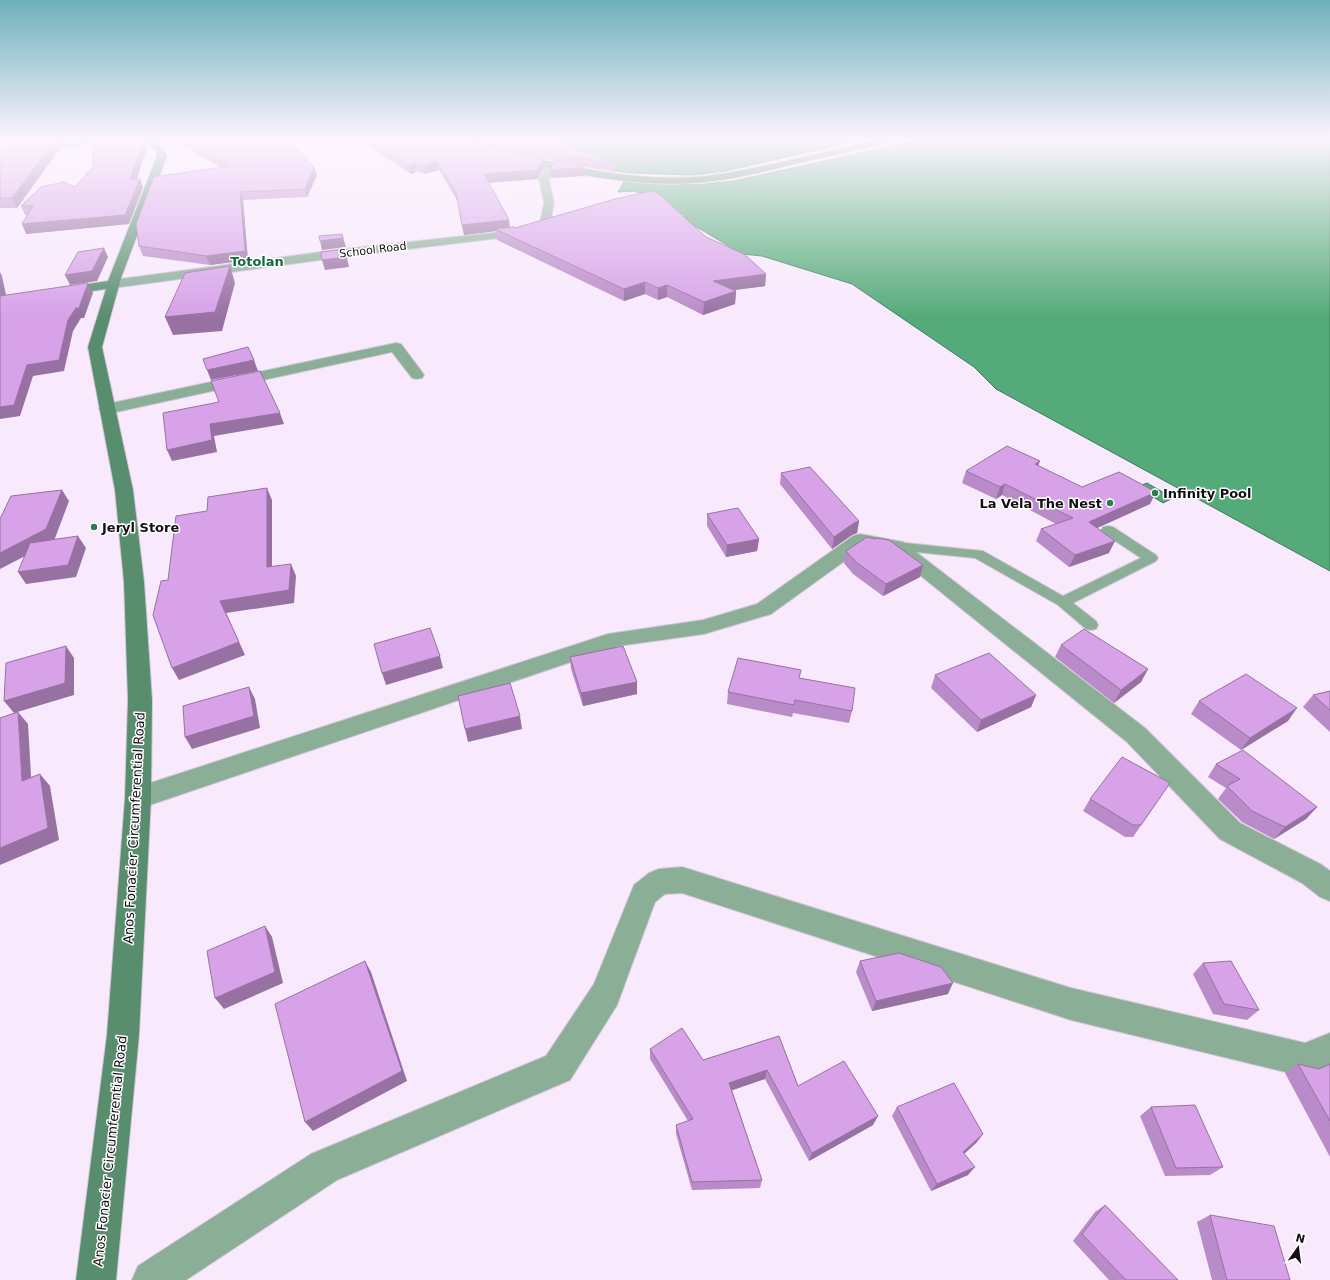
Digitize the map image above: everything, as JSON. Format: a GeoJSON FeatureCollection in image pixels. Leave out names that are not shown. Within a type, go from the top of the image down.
{"type":"FeatureCollection","features":[{"type":"Feature","properties":{"kind":"main road","name":"Anos Fonacier Circumferential Road"},"geometry":{"type":"LineString","coordinates":[[96,1280],[123,1035],[138,798],[140,700],[134,582],[124,490],[95,347],[113,284],[146,198]]}},
{"type":"Feature","properties":{"kind":"main road"},"geometry":{"type":"LineString","coordinates":[[0,301],[113,284]]}},
{"type":"Feature","properties":{"kind":"street","name":"School Road"},"geometry":{"type":"LineString","coordinates":[[113,284],[335,254],[521,232],[545,225],[549,201],[548,198]]}},
{"type":"Feature","properties":{"kind":"street"},"geometry":{"type":"LineString","coordinates":[[107,408],[396,347],[417,375]]}},
{"type":"Feature","properties":{"kind":"street"},"geometry":{"type":"LineString","coordinates":[[138,798],[616,639],[704,627],[764,609],[860,540],[896,546],[1136,735],[1230,831],[1312,874],[1330,888]]}},
{"type":"Feature","properties":{"kind":"street"},"geometry":{"type":"LineString","coordinates":[[152,1280],[324,1167],[558,1068],[606,994],[644,894],[659,882],[682,880],[1071,1004],[1306,1060],[1330,1049]]}},
{"type":"Feature","properties":{"kind":"lane"},"geometry":{"type":"LineString","coordinates":[[1063,602],[1150,558],[1108,530]]}},
{"type":"Feature","properties":{"kind":"lane"},"geometry":{"type":"LineString","coordinates":[[896,546],[978,554],[1063,602],[1091,625]]}},
{"type":"Feature","properties":{"kind":"shaded area"},"geometry":{"type":"Polygon","coordinates":[[[650,198],[1330,198],[1330,571],[996,389],[974,367],[852,284],[762,256],[742,254],[690,223],[683,214],[670,210],[650,198]]]}},
{"type":"Feature","properties":{"kind":"shaded area","name":"Infinity Pool"},"geometry":{"type":"Polygon","coordinates":[[[1147,483],[1173,498],[1163,503],[1137,487],[1147,483]]]}},
{"type":"Feature","properties":{"kind":"building"},"geometry":{"type":"Polygon","coordinates":[[[30,198],[132,198],[125,215],[22,224],[33,206],[21,206],[30,198]]]}},
{"type":"Feature","properties":{"kind":"building"},"geometry":{"type":"Polygon","coordinates":[[[146,198],[240,198],[245,251],[206,256],[139,246],[136,224],[146,198]]]}},
{"type":"Feature","properties":{"kind":"building"},"geometry":{"type":"Polygon","coordinates":[[[457,198],[497,198],[509,220],[462,225],[457,198]]]}},
{"type":"Feature","properties":{"kind":"building"},"geometry":{"type":"Polygon","coordinates":[[[663,198],[706,237],[744,254],[766,274],[713,281],[736,291],[704,302],[667,285],[658,288],[645,282],[624,289],[495,229],[515,228],[615,199],[663,198]]]}},
{"type":"Feature","properties":{"kind":"building"},"geometry":{"type":"Polygon","coordinates":[[[342,234],[343,238],[320,241],[319,236],[342,234]]]}},
{"type":"Feature","properties":{"kind":"building"},"geometry":{"type":"Polygon","coordinates":[[[104,248],[92,271],[65,275],[78,252],[104,248]]]}},
{"type":"Feature","properties":{"kind":"building"},"geometry":{"type":"Polygon","coordinates":[[[345,249],[347,257],[322,260],[321,252],[345,249]]]}},
{"type":"Feature","properties":{"kind":"building"},"geometry":{"type":"Polygon","coordinates":[[[230,266],[215,312],[165,317],[185,273],[230,266]]]}},
{"type":"Feature","properties":{"kind":"building"},"geometry":{"type":"Polygon","coordinates":[[[88,283],[79,308],[76,308],[68,320],[59,360],[27,365],[14,405],[0,407],[0,296],[88,283]]]}},
{"type":"Feature","properties":{"kind":"building"},"geometry":{"type":"Polygon","coordinates":[[[248,347],[254,360],[207,370],[203,359],[248,347]]]}},
{"type":"Feature","properties":{"kind":"building"},"geometry":{"type":"Polygon","coordinates":[[[260,371],[280,413],[210,424],[212,440],[167,450],[163,413],[219,402],[211,381],[260,371]]]}},
{"type":"Feature","properties":{"kind":"building"},"geometry":{"type":"Polygon","coordinates":[[[1007,446],[1040,461],[1035,464],[1082,487],[1119,472],[1156,492],[1089,522],[1115,541],[1075,555],[1041,529],[1073,518],[1005,484],[1000,487],[966,471],[1007,446]]]}},
{"type":"Feature","properties":{"kind":"building"},"geometry":{"type":"Polygon","coordinates":[[[810,467],[859,521],[834,537],[781,473],[810,467]]]}},
{"type":"Feature","properties":{"kind":"building"},"geometry":{"type":"Polygon","coordinates":[[[267,488],[267,567],[291,564],[289,590],[220,601],[239,642],[172,668],[153,615],[161,581],[168,580],[176,516],[207,511],[208,497],[267,488]]]}},
{"type":"Feature","properties":{"kind":"building"},"geometry":{"type":"Polygon","coordinates":[[[62,490],[46,529],[0,553],[0,519],[11,496],[62,490]]]}},
{"type":"Feature","properties":{"kind":"building"},"geometry":{"type":"Polygon","coordinates":[[[738,508],[759,539],[727,545],[707,514],[738,508]]]}},
{"type":"Feature","properties":{"kind":"building"},"geometry":{"type":"Polygon","coordinates":[[[78,536],[68,565],[18,572],[30,543],[78,536]]]}},
{"type":"Feature","properties":{"kind":"building"},"geometry":{"type":"Polygon","coordinates":[[[867,537],[889,540],[923,565],[886,584],[856,562],[846,551],[867,537]]]}},
{"type":"Feature","properties":{"kind":"building"},"geometry":{"type":"Polygon","coordinates":[[[430,628],[440,656],[382,673],[374,644],[430,628]]]}},
{"type":"Feature","properties":{"kind":"building"},"geometry":{"type":"Polygon","coordinates":[[[1084,629],[1148,669],[1121,690],[1061,645],[1084,629]]]}},
{"type":"Feature","properties":{"kind":"building"},"geometry":{"type":"Polygon","coordinates":[[[66,646],[65,683],[4,701],[6,663],[66,646]]]}},
{"type":"Feature","properties":{"kind":"building"},"geometry":{"type":"Polygon","coordinates":[[[623,646],[637,682],[581,693],[570,657],[623,646]]]}},
{"type":"Feature","properties":{"kind":"building"},"geometry":{"type":"Polygon","coordinates":[[[989,653],[1036,695],[981,720],[935,675],[989,653]]]}},
{"type":"Feature","properties":{"kind":"building"},"geometry":{"type":"Polygon","coordinates":[[[738,658],[801,670],[799,678],[855,688],[852,711],[795,700],[794,705],[728,692],[738,658]]]}},
{"type":"Feature","properties":{"kind":"building"},"geometry":{"type":"Polygon","coordinates":[[[1246,674],[1297,708],[1250,738],[1199,701],[1246,674]]]}},
{"type":"Feature","properties":{"kind":"building"},"geometry":{"type":"Polygon","coordinates":[[[510,683],[520,716],[465,729],[458,696],[510,683]]]}},
{"type":"Feature","properties":{"kind":"building"},"geometry":{"type":"Polygon","coordinates":[[[249,687],[254,716],[185,737],[183,706],[249,687]]]}},
{"type":"Feature","properties":{"kind":"building"},"geometry":{"type":"Polygon","coordinates":[[[1330,691],[1330,710],[1313,695],[1330,691]]]}},
{"type":"Feature","properties":{"kind":"building"},"geometry":{"type":"Polygon","coordinates":[[[18,712],[22,781],[40,774],[48,828],[0,848],[0,718],[18,712]]]}},
{"type":"Feature","properties":{"kind":"building"},"geometry":{"type":"Polygon","coordinates":[[[1243,750],[1317,807],[1285,827],[1252,811],[1227,786],[1240,779],[1216,764],[1243,750]]]}},
{"type":"Feature","properties":{"kind":"building"},"geometry":{"type":"Polygon","coordinates":[[[1122,757],[1170,783],[1141,825],[1133,825],[1090,799],[1122,757]]]}},
{"type":"Feature","properties":{"kind":"building"},"geometry":{"type":"Polygon","coordinates":[[[265,926],[275,972],[215,998],[207,951],[265,926]]]}},
{"type":"Feature","properties":{"kind":"building"},"geometry":{"type":"Polygon","coordinates":[[[899,953],[941,967],[953,983],[876,1001],[860,961],[899,953]]]}},
{"type":"Feature","properties":{"kind":"building"},"geometry":{"type":"Polygon","coordinates":[[[365,961],[402,1071],[305,1122],[275,1004],[365,961]]]}},
{"type":"Feature","properties":{"kind":"building"},"geometry":{"type":"Polygon","coordinates":[[[1231,961],[1259,1010],[1224,1004],[1203,963],[1231,961]]]}},
{"type":"Feature","properties":{"kind":"building"},"geometry":{"type":"Polygon","coordinates":[[[682,1028],[703,1060],[779,1036],[798,1086],[844,1061],[878,1116],[812,1153],[767,1070],[729,1083],[762,1180],[692,1182],[676,1125],[693,1119],[650,1049],[682,1028]]]}},
{"type":"Feature","properties":{"kind":"building"},"geometry":{"type":"Polygon","coordinates":[[[1298,1064],[1319,1069],[1330,1064],[1330,1121],[1298,1064]]]}},
{"type":"Feature","properties":{"kind":"building"},"geometry":{"type":"Polygon","coordinates":[[[954,1083],[983,1134],[963,1152],[975,1167],[937,1184],[897,1107],[954,1083]]]}},
{"type":"Feature","properties":{"kind":"building"},"geometry":{"type":"Polygon","coordinates":[[[1195,1105],[1223,1167],[1176,1168],[1151,1107],[1195,1105]]]}},
{"type":"Feature","properties":{"kind":"building"},"geometry":{"type":"Polygon","coordinates":[[[1105,1205],[1178,1280],[1126,1280],[1082,1234],[1105,1205]]]}},
{"type":"Feature","properties":{"kind":"building"},"geometry":{"type":"Polygon","coordinates":[[[1210,1215],[1274,1226],[1290,1280],[1227,1280],[1210,1215]]]}},
{"type":"Feature","properties":{"kind":"place","name":"Infinity Pool"},"geometry":{"type":"Point","coordinates":[1155,493]}},
{"type":"Feature","properties":{"kind":"place","name":"La Vela The Nest"},"geometry":{"type":"Point","coordinates":[1110,503]}},
{"type":"Feature","properties":{"kind":"place","name":"Jeryl Store"},"geometry":{"type":"Point","coordinates":[94,527]}},
{"type":"Feature","properties":{"kind":"district","name":"Totolan"},"geometry":{"type":"Point","coordinates":[257,261]}}]}
